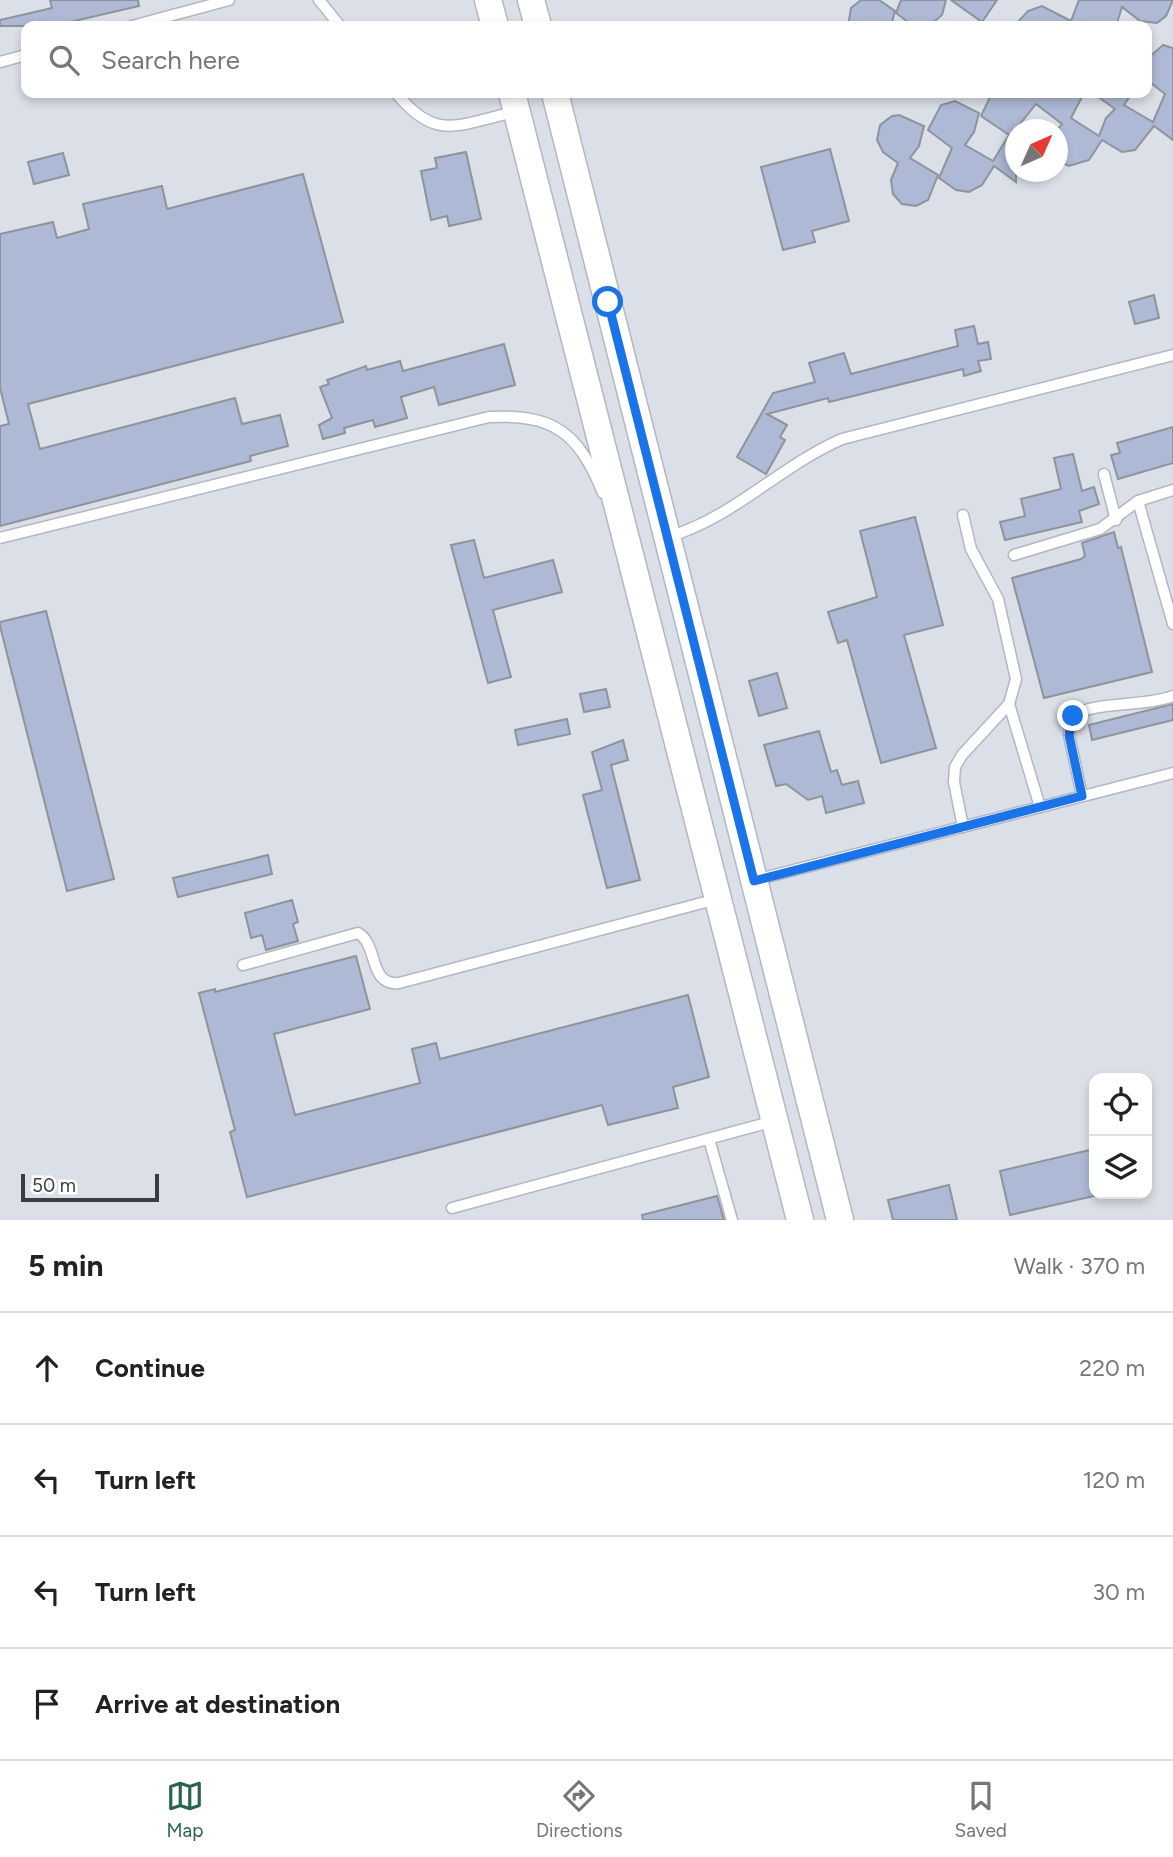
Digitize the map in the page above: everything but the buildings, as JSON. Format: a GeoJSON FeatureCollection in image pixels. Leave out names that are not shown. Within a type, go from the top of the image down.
{"type":"FeatureCollection","features":[{"type":"Feature","properties":{"kind":"street"},"geometry":{"type":"LineString","coordinates":[[488,0],[494,21]]}},
{"type":"Feature","properties":{"kind":"street"},"geometry":{"type":"LineString","coordinates":[[531,0],[537,21]]}},
{"type":"Feature","properties":{"kind":"street"},"geometry":{"type":"LineString","coordinates":[[556,98],[840,1220]]}},
{"type":"Feature","properties":{"kind":"street"},"geometry":{"type":"LineString","coordinates":[[514,102],[800,1220]]}},
{"type":"Feature","properties":{"kind":"lane"},"geometry":{"type":"LineString","coordinates":[[151,21],[229,0]]}},
{"type":"Feature","properties":{"kind":"lane"},"geometry":{"type":"LineString","coordinates":[[319,0],[336,21]]}},
{"type":"Feature","properties":{"kind":"lane"},"geometry":{"type":"LineString","coordinates":[[0,62],[21,56]]}},
{"type":"Feature","properties":{"kind":"lane"},"geometry":{"type":"LineString","coordinates":[[400,98],[414,114],[429,124],[445,126],[514,102]]}},
{"type":"Feature","properties":{"kind":"lane"},"geometry":{"type":"LineString","coordinates":[[668,537],[711,521],[797,461],[842,439],[1173,355]]}},
{"type":"Feature","properties":{"kind":"lane"},"geometry":{"type":"LineString","coordinates":[[0,538],[489,417],[523,416],[548,423],[570,437],[589,462],[637,586]]}},
{"type":"Feature","properties":{"kind":"lane"},"geometry":{"type":"LineString","coordinates":[[1104,474],[1116,520]]}},
{"type":"Feature","properties":{"kind":"lane"},"geometry":{"type":"LineString","coordinates":[[1014,555],[1091,533],[1116,520],[1138,501],[1173,491]]}},
{"type":"Feature","properties":{"kind":"lane"},"geometry":{"type":"LineString","coordinates":[[1138,501],[1173,624]]}},
{"type":"Feature","properties":{"kind":"lane"},"geometry":{"type":"LineString","coordinates":[[963,515],[971,549],[994,588],[1016,679],[1009,704],[962,755],[955,767],[954,782],[963,827]]}},
{"type":"Feature","properties":{"kind":"lane"},"geometry":{"type":"LineString","coordinates":[[1082,796],[1069,735],[1073,716],[1085,709],[1136,704],[1173,696]]}},
{"type":"Feature","properties":{"kind":"lane"},"geometry":{"type":"LineString","coordinates":[[1009,704],[1041,807]]}},
{"type":"Feature","properties":{"kind":"lane"},"geometry":{"type":"LineString","coordinates":[[754,881],[1173,773]]}},
{"type":"Feature","properties":{"kind":"lane"},"geometry":{"type":"LineString","coordinates":[[243,965],[358,933],[369,944],[379,975],[388,982],[399,983],[718,899]]}},
{"type":"Feature","properties":{"kind":"lane"},"geometry":{"type":"LineString","coordinates":[[452,1208],[774,1121]]}},
{"type":"Feature","properties":{"kind":"lane"},"geometry":{"type":"LineString","coordinates":[[709,1139],[732,1220]]}},
{"type":"Feature","properties":{"kind":"route"},"geometry":{"type":"LineString","coordinates":[[608,302],[754,881],[1082,796],[1068,728],[1073,716]]}}]}
